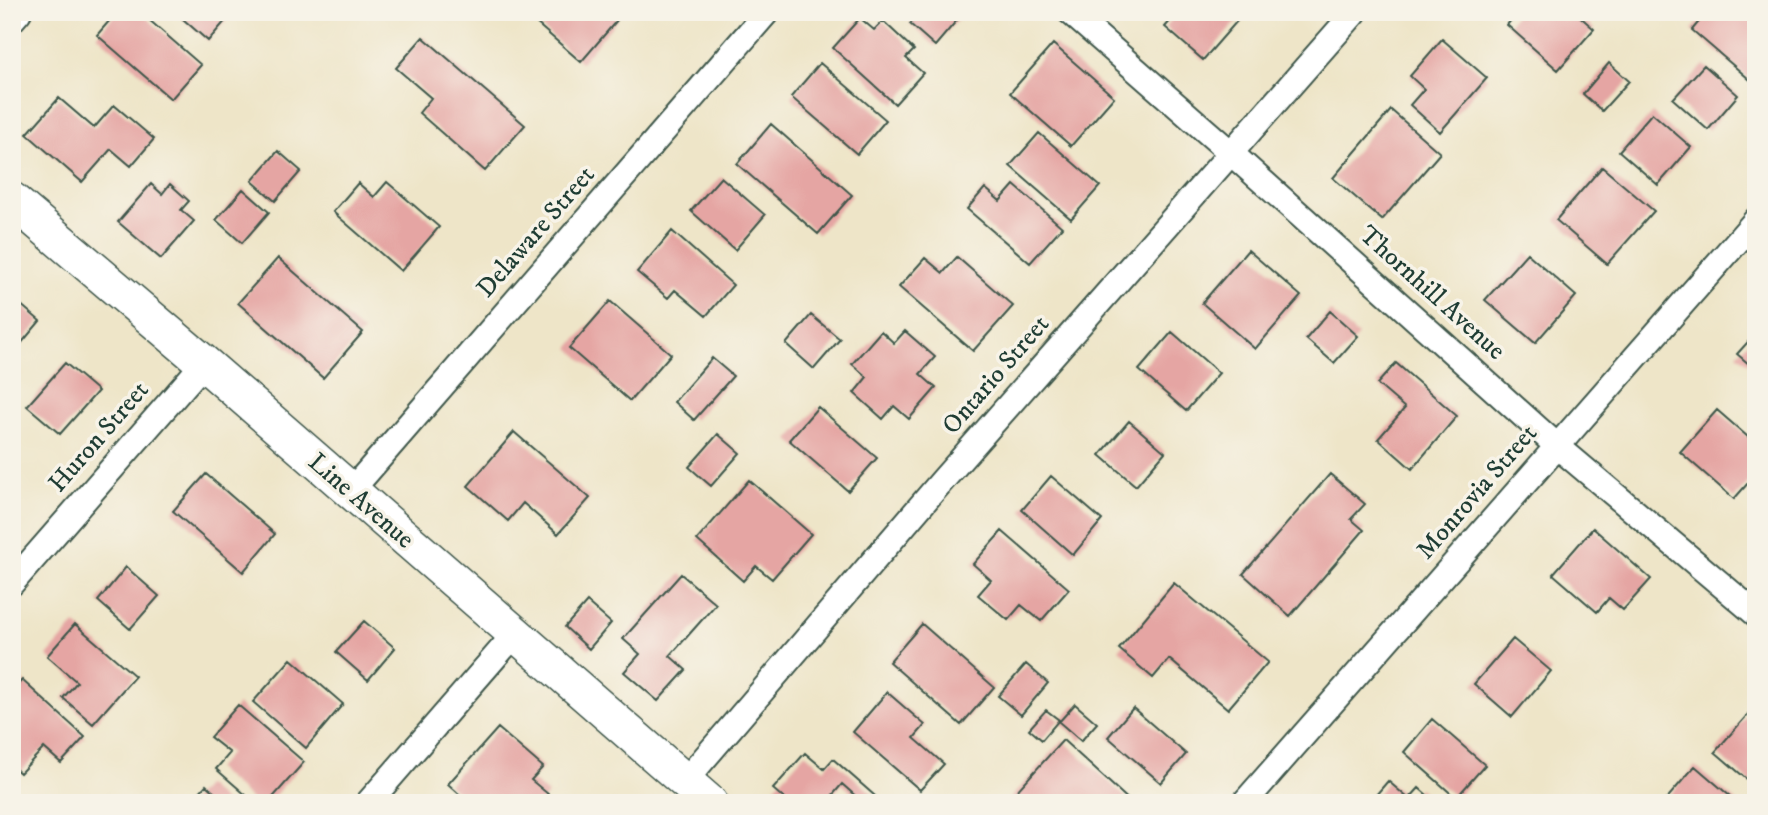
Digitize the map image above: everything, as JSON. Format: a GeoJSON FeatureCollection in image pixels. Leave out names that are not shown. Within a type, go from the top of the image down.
{"type":"FeatureCollection","features":[{"type":"Feature","properties":{"kind":"main road","name":"Line Avenue"},"geometry":{"type":"LineString","coordinates":[[12,200],[698,792]]}},
{"type":"Feature","properties":{"kind":"street"},"geometry":{"type":"LineString","coordinates":[[12,20],[19,12]]}},
{"type":"Feature","properties":{"kind":"street","name":"Delaware Street"},"geometry":{"type":"LineString","coordinates":[[350,492],[767,12]]}},
{"type":"Feature","properties":{"kind":"street","name":"Thornhill Avenue"},"geometry":{"type":"LineString","coordinates":[[1070,12],[1557,446],[1756,614]]}},
{"type":"Feature","properties":{"kind":"street","name":"Ontario Street"},"geometry":{"type":"LineString","coordinates":[[698,792],[951,471],[1356,12]]}},
{"type":"Feature","properties":{"kind":"street","name":"Monrovia Street"},"geometry":{"type":"LineString","coordinates":[[1244,803],[1756,220]]}},
{"type":"Feature","properties":{"kind":"street","name":"Huron Street"},"geometry":{"type":"LineString","coordinates":[[12,583],[204,363]]}},
{"type":"Feature","properties":{"kind":"street"},"geometry":{"type":"LineString","coordinates":[[368,803],[515,634]]}},
{"type":"Feature","properties":{"kind":"building"},"geometry":{"type":"Polygon","coordinates":[[[117,12],[140,12],[201,65],[171,99],[97,35],[117,12]]]}},
{"type":"Feature","properties":{"kind":"building"},"geometry":{"type":"Polygon","coordinates":[[[175,12],[233,12],[208,41],[175,12]]]}},
{"type":"Feature","properties":{"kind":"building"},"geometry":{"type":"Polygon","coordinates":[[[530,12],[610,12],[618,19],[581,62],[527,15],[530,12]]]}},
{"type":"Feature","properties":{"kind":"building"},"geometry":{"type":"Polygon","coordinates":[[[921,12],[964,12],[935,46],[910,24],[921,12]]]}},
{"type":"Feature","properties":{"kind":"building"},"geometry":{"type":"Polygon","coordinates":[[[1178,12],[1245,12],[1203,60],[1165,27],[1178,12]]]}},
{"type":"Feature","properties":{"kind":"building"},"geometry":{"type":"Polygon","coordinates":[[[1514,12],[1575,12],[1594,29],[1558,70],[1507,25],[1516,14],[1514,12]]]}},
{"type":"Feature","properties":{"kind":"building"},"geometry":{"type":"Polygon","coordinates":[[[1707,12],[1752,12],[1756,16],[1756,85],[1692,30],[1707,12]]]}},
{"type":"Feature","properties":{"kind":"building"},"geometry":{"type":"Polygon","coordinates":[[[860,18],[874,30],[883,21],[914,50],[906,58],[923,73],[895,104],[833,48],[860,18]]]}},
{"type":"Feature","properties":{"kind":"building"},"geometry":{"type":"Polygon","coordinates":[[[423,37],[525,125],[485,171],[419,113],[431,98],[396,68],[423,37]]]}},
{"type":"Feature","properties":{"kind":"building"},"geometry":{"type":"Polygon","coordinates":[[[1442,39],[1487,78],[1440,132],[1410,105],[1424,89],[1410,76],[1442,39]]]}},
{"type":"Feature","properties":{"kind":"building"},"geometry":{"type":"Polygon","coordinates":[[[1053,44],[1114,97],[1071,146],[1010,93],[1053,44]]]}},
{"type":"Feature","properties":{"kind":"building"},"geometry":{"type":"Polygon","coordinates":[[[820,63],[886,120],[857,154],[791,97],[820,63]]]}},
{"type":"Feature","properties":{"kind":"building"},"geometry":{"type":"Polygon","coordinates":[[[1609,63],[1629,81],[1602,111],[1583,94],[1609,63]]]}},
{"type":"Feature","properties":{"kind":"building"},"geometry":{"type":"Polygon","coordinates":[[[1704,65],[1738,95],[1708,130],[1673,99],[1704,65]]]}},
{"type":"Feature","properties":{"kind":"building"},"geometry":{"type":"Polygon","coordinates":[[[59,98],[94,128],[114,105],[154,139],[131,166],[111,149],[82,182],[27,134],[59,98]]]}},
{"type":"Feature","properties":{"kind":"building"},"geometry":{"type":"Polygon","coordinates":[[[1391,110],[1440,153],[1382,220],[1333,178],[1391,110]]]}},
{"type":"Feature","properties":{"kind":"building"},"geometry":{"type":"Polygon","coordinates":[[[1652,113],[1691,147],[1658,185],[1619,151],[1652,113]]]}},
{"type":"Feature","properties":{"kind":"building"},"geometry":{"type":"Polygon","coordinates":[[[771,124],[852,195],[818,234],[737,164],[771,124]]]}},
{"type":"Feature","properties":{"kind":"building"},"geometry":{"type":"Polygon","coordinates":[[[1039,133],[1100,186],[1071,219],[1010,166],[1039,133]]]}},
{"type":"Feature","properties":{"kind":"building"},"geometry":{"type":"Polygon","coordinates":[[[278,151],[301,171],[275,201],[252,181],[278,151]]]}},
{"type":"Feature","properties":{"kind":"building"},"geometry":{"type":"Polygon","coordinates":[[[1602,167],[1654,211],[1607,264],[1556,220],[1602,167]]]}},
{"type":"Feature","properties":{"kind":"building"},"geometry":{"type":"Polygon","coordinates":[[[721,177],[765,215],[735,250],[691,211],[721,177]]]}},
{"type":"Feature","properties":{"kind":"building"},"geometry":{"type":"Polygon","coordinates":[[[387,182],[439,227],[401,271],[333,212],[358,183],[374,197],[387,182]]]}},
{"type":"Feature","properties":{"kind":"building"},"geometry":{"type":"Polygon","coordinates":[[[151,184],[162,194],[170,184],[189,201],[181,210],[194,221],[161,259],[118,222],[151,184]]]}},
{"type":"Feature","properties":{"kind":"building"},"geometry":{"type":"Polygon","coordinates":[[[1014,185],[1062,227],[1030,263],[967,209],[985,188],[1000,201],[1014,185]]]}},
{"type":"Feature","properties":{"kind":"building"},"geometry":{"type":"Polygon","coordinates":[[[243,189],[269,212],[242,243],[216,220],[243,189]]]}},
{"type":"Feature","properties":{"kind":"building"},"geometry":{"type":"Polygon","coordinates":[[[672,231],[733,285],[706,316],[675,290],[668,298],[637,272],[672,231]]]}},
{"type":"Feature","properties":{"kind":"building"},"geometry":{"type":"Polygon","coordinates":[[[1248,250],[1301,296],[1255,349],[1202,303],[1248,250]]]}},
{"type":"Feature","properties":{"kind":"building"},"geometry":{"type":"Polygon","coordinates":[[[1527,253],[1576,296],[1535,343],[1485,300],[1527,253]]]}},
{"type":"Feature","properties":{"kind":"building"},"geometry":{"type":"Polygon","coordinates":[[[957,257],[1013,306],[973,351],[899,287],[925,258],[943,273],[957,257]]]}},
{"type":"Feature","properties":{"kind":"building"},"geometry":{"type":"Polygon","coordinates":[[[278,258],[363,332],[323,378],[238,303],[278,258]]]}},
{"type":"Feature","properties":{"kind":"building"},"geometry":{"type":"Polygon","coordinates":[[[12,297],[40,321],[14,352],[12,350],[12,297]]]}},
{"type":"Feature","properties":{"kind":"building"},"geometry":{"type":"Polygon","coordinates":[[[610,301],[671,354],[630,401],[569,348],[610,301]]]}},
{"type":"Feature","properties":{"kind":"building"},"geometry":{"type":"Polygon","coordinates":[[[1330,311],[1358,336],[1334,363],[1306,339],[1330,311]]]}},
{"type":"Feature","properties":{"kind":"building"},"geometry":{"type":"Polygon","coordinates":[[[811,315],[840,339],[814,369],[786,344],[811,315]]]}},
{"type":"Feature","properties":{"kind":"building"},"geometry":{"type":"Polygon","coordinates":[[[881,331],[894,343],[905,331],[935,357],[920,374],[936,388],[909,419],[894,406],[883,419],[854,393],[867,377],[852,364],[881,331]]]}},
{"type":"Feature","properties":{"kind":"building"},"geometry":{"type":"Polygon","coordinates":[[[1172,332],[1219,373],[1186,411],[1139,370],[1172,332]]]}},
{"type":"Feature","properties":{"kind":"building"},"geometry":{"type":"Polygon","coordinates":[[[1756,333],[1756,370],[1737,354],[1756,333]]]}},
{"type":"Feature","properties":{"kind":"building"},"geometry":{"type":"Polygon","coordinates":[[[712,358],[733,376],[694,420],[674,402],[712,358]]]}},
{"type":"Feature","properties":{"kind":"building"},"geometry":{"type":"Polygon","coordinates":[[[65,363],[98,391],[60,434],[27,406],[65,363]]]}},
{"type":"Feature","properties":{"kind":"building"},"geometry":{"type":"Polygon","coordinates":[[[1396,363],[1457,416],[1412,469],[1378,439],[1405,408],[1377,384],[1396,363]]]}},
{"type":"Feature","properties":{"kind":"building"},"geometry":{"type":"Polygon","coordinates":[[[818,407],[877,458],[848,491],[789,440],[818,407]]]}},
{"type":"Feature","properties":{"kind":"building"},"geometry":{"type":"Polygon","coordinates":[[[1717,410],[1756,444],[1756,474],[1734,499],[1680,452],[1717,410]]]}},
{"type":"Feature","properties":{"kind":"building"},"geometry":{"type":"Polygon","coordinates":[[[1129,421],[1165,452],[1136,486],[1100,455],[1129,421]]]}},
{"type":"Feature","properties":{"kind":"building"},"geometry":{"type":"Polygon","coordinates":[[[514,432],[590,498],[558,534],[523,503],[508,521],[468,486],[514,432]]]}},
{"type":"Feature","properties":{"kind":"building"},"geometry":{"type":"Polygon","coordinates":[[[718,434],[740,453],[711,486],[689,467],[718,434]]]}},
{"type":"Feature","properties":{"kind":"building"},"geometry":{"type":"Polygon","coordinates":[[[206,474],[275,534],[243,572],[173,511],[206,474]]]}},
{"type":"Feature","properties":{"kind":"building"},"geometry":{"type":"Polygon","coordinates":[[[1330,474],[1365,504],[1351,519],[1364,530],[1290,616],[1243,574],[1330,474]]]}},
{"type":"Feature","properties":{"kind":"building"},"geometry":{"type":"Polygon","coordinates":[[[1051,476],[1102,520],[1073,555],[1022,510],[1051,476]]]}},
{"type":"Feature","properties":{"kind":"building"},"geometry":{"type":"Polygon","coordinates":[[[749,480],[811,534],[772,579],[756,566],[743,581],[697,540],[749,480]]]}},
{"type":"Feature","properties":{"kind":"building"},"geometry":{"type":"Polygon","coordinates":[[[1593,528],[1651,579],[1623,610],[1609,598],[1597,612],[1553,574],[1593,528]]]}},
{"type":"Feature","properties":{"kind":"building"},"geometry":{"type":"Polygon","coordinates":[[[1002,531],[1069,589],[1041,621],[1021,605],[1008,620],[978,595],[991,580],[973,564],[1002,531]]]}},
{"type":"Feature","properties":{"kind":"building"},"geometry":{"type":"Polygon","coordinates":[[[126,567],[159,596],[130,629],[98,601],[126,567]]]}},
{"type":"Feature","properties":{"kind":"building"},"geometry":{"type":"Polygon","coordinates":[[[681,574],[716,604],[670,656],[686,670],[658,701],[624,672],[640,654],[623,639],[681,574]]]}},
{"type":"Feature","properties":{"kind":"building"},"geometry":{"type":"Polygon","coordinates":[[[1174,583],[1268,662],[1228,709],[1169,659],[1153,678],[1119,649],[1174,583]]]}},
{"type":"Feature","properties":{"kind":"building"},"geometry":{"type":"Polygon","coordinates":[[[587,602],[611,623],[589,649],[565,627],[587,602]]]}},
{"type":"Feature","properties":{"kind":"building"},"geometry":{"type":"Polygon","coordinates":[[[364,621],[395,648],[368,680],[336,652],[364,621]]]}},
{"type":"Feature","properties":{"kind":"building"},"geometry":{"type":"Polygon","coordinates":[[[75,624],[135,676],[93,724],[63,698],[77,682],[47,656],[75,624]]]}},
{"type":"Feature","properties":{"kind":"building"},"geometry":{"type":"Polygon","coordinates":[[[922,624],[994,687],[961,725],[889,662],[922,624]]]}},
{"type":"Feature","properties":{"kind":"building"},"geometry":{"type":"Polygon","coordinates":[[[1513,639],[1551,671],[1512,717],[1474,684],[1513,639]]]}},
{"type":"Feature","properties":{"kind":"building"},"geometry":{"type":"Polygon","coordinates":[[[291,659],[343,704],[306,748],[253,702],[291,659]]]}},
{"type":"Feature","properties":{"kind":"building"},"geometry":{"type":"Polygon","coordinates":[[[1026,664],[1048,683],[1021,715],[998,696],[1026,664]]]}},
{"type":"Feature","properties":{"kind":"building"},"geometry":{"type":"Polygon","coordinates":[[[22,680],[85,737],[61,763],[44,748],[20,773],[12,766],[12,691],[22,680]]]}},
{"type":"Feature","properties":{"kind":"building"},"geometry":{"type":"Polygon","coordinates":[[[887,692],[925,725],[914,738],[944,764],[920,790],[853,732],[887,692]]]}},
{"type":"Feature","properties":{"kind":"building"},"geometry":{"type":"Polygon","coordinates":[[[1075,704],[1097,723],[1081,741],[1059,722],[1075,704]]]}},
{"type":"Feature","properties":{"kind":"building"},"geometry":{"type":"Polygon","coordinates":[[[238,705],[304,762],[268,803],[255,803],[216,769],[230,753],[210,737],[238,705]]]}},
{"type":"Feature","properties":{"kind":"building"},"geometry":{"type":"Polygon","coordinates":[[[1756,705],[1756,787],[1715,752],[1756,705]]]}},
{"type":"Feature","properties":{"kind":"building"},"geometry":{"type":"Polygon","coordinates":[[[1133,708],[1186,754],[1161,783],[1108,737],[1133,708]]]}},
{"type":"Feature","properties":{"kind":"building"},"geometry":{"type":"Polygon","coordinates":[[[1046,710],[1059,720],[1042,740],[1029,729],[1046,710]]]}},
{"type":"Feature","properties":{"kind":"building"},"geometry":{"type":"Polygon","coordinates":[[[1432,719],[1485,765],[1456,798],[1404,752],[1432,719]]]}},
{"type":"Feature","properties":{"kind":"building"},"geometry":{"type":"Polygon","coordinates":[[[498,728],[543,767],[531,780],[548,794],[540,803],[501,803],[494,796],[488,803],[469,803],[448,784],[498,728]]]}},
{"type":"Feature","properties":{"kind":"building"},"geometry":{"type":"Polygon","coordinates":[[[1063,740],[1132,803],[1006,803],[1063,740]]]}},
{"type":"Feature","properties":{"kind":"building"},"geometry":{"type":"Polygon","coordinates":[[[805,753],[824,769],[833,759],[883,803],[858,803],[860,800],[842,784],[826,803],[789,803],[773,789],[805,753]]]}},
{"type":"Feature","properties":{"kind":"building"},"geometry":{"type":"Polygon","coordinates":[[[1695,766],[1738,803],[1663,803],[1695,766]]]}},
{"type":"Feature","properties":{"kind":"building"},"geometry":{"type":"Polygon","coordinates":[[[1388,781],[1409,799],[1419,788],[1436,803],[1369,803],[1388,781]]]}},
{"type":"Feature","properties":{"kind":"building"},"geometry":{"type":"Polygon","coordinates":[[[206,785],[226,803],[190,803],[206,785]]]}}]}
